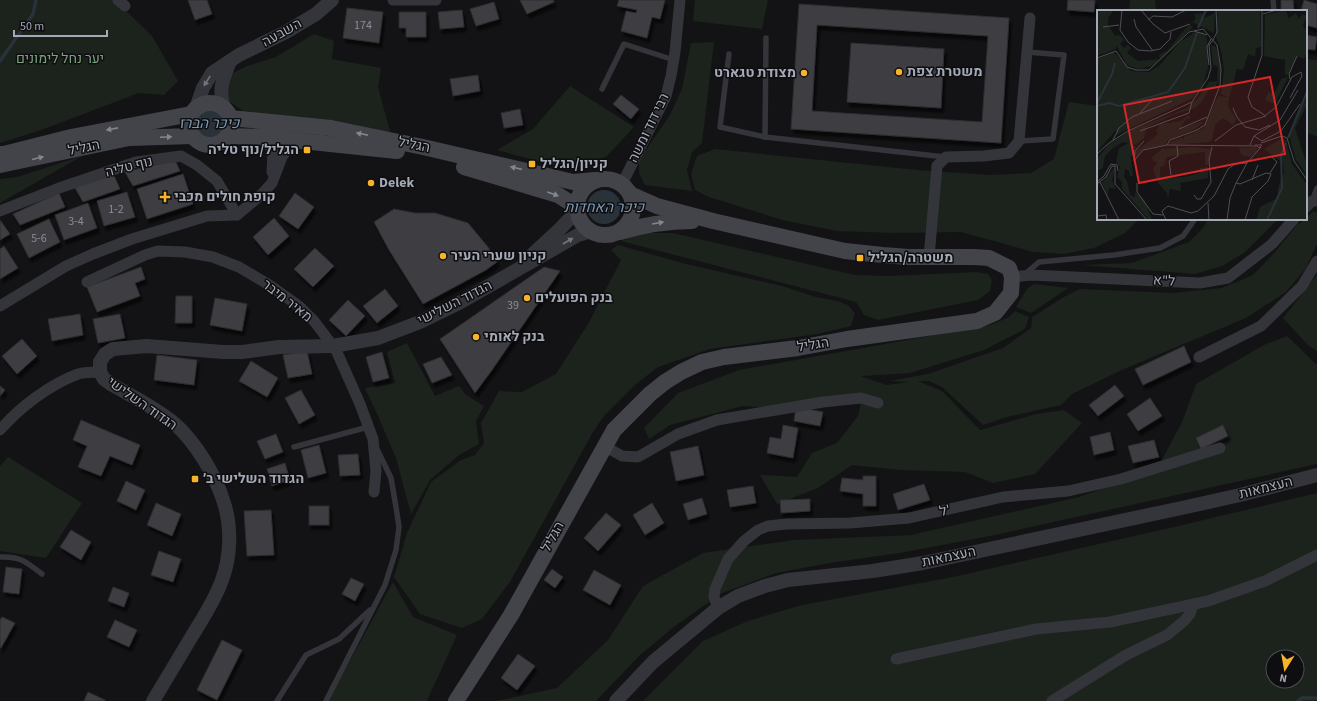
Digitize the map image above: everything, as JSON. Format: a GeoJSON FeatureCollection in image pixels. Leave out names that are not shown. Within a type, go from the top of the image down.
{"type":"FeatureCollection","features":[{"type":"Feature","properties":{"kind":"main road"},"geometry":{"type":"LineString","coordinates":[[213,103],[227,113],[231,124],[227,136],[222,140],[210,144],[204,143],[193,136],[189,125],[193,111],[201,105],[213,103]]}},
{"type":"Feature","properties":{"kind":"main road","name":"הגליל"},"geometry":{"type":"LineString","coordinates":[[0,154],[193,111]]}},
{"type":"Feature","properties":{"kind":"main road","name":"הגליל"},"geometry":{"type":"LineString","coordinates":[[227,113],[369,135],[573,182],[595,180]]}},
{"type":"Feature","properties":{"kind":"main road","name":"הגליל"},"geometry":{"type":"LineString","coordinates":[[0,165],[129,138],[193,136]]}},
{"type":"Feature","properties":{"kind":"main road","name":"הגליל"},"geometry":{"type":"LineString","coordinates":[[227,136],[264,137],[394,150],[478,170],[558,195],[577,209]]}},
{"type":"Feature","properties":{"kind":"main road"},"geometry":{"type":"LineString","coordinates":[[713,221],[671,221],[635,227],[611,235],[603,235],[591,232],[579,219],[577,200],[587,185],[595,180],[604,178],[614,180],[626,189],[657,206],[713,221],[845,251],[883,256],[974,256],[989,258],[1009,268],[1018,277]]}},
{"type":"Feature","properties":{"kind":"main road"},"geometry":{"type":"LineString","coordinates":[[620,232],[632,217],[634,208],[633,199],[626,189]]}},
{"type":"Feature","properties":{"kind":"main road","name":"הגליל"},"geometry":{"type":"LineString","coordinates":[[456,701],[510,615],[614,430],[650,394],[681,372],[702,362],[724,357],[798,348],[847,339],[977,321],[995,314],[1010,293],[1018,277]]}},
{"type":"Feature","properties":{"kind":"street","name":"השבעה"},"geometry":{"type":"LineString","coordinates":[[193,111],[203,88],[212,73],[239,55],[286,32],[316,14],[332,0]]}},
{"type":"Feature","properties":{"kind":"street"},"geometry":{"type":"LineString","coordinates":[[393,0],[436,0]]}},
{"type":"Feature","properties":{"kind":"street","name":"רבי דוד ומשה"},"geometry":{"type":"LineString","coordinates":[[626,189],[666,96],[674,60],[680,0]]}},
{"type":"Feature","properties":{"kind":"street"},"geometry":{"type":"LineString","coordinates":[[929,257],[937,166],[946,157],[984,156],[1009,153],[1019,141],[1030,18]]}},
{"type":"Feature","properties":{"kind":"street"},"geometry":{"type":"LineString","coordinates":[[227,113],[220,96],[222,82],[230,61]]}},
{"type":"Feature","properties":{"kind":"street"},"geometry":{"type":"LineString","coordinates":[[264,137],[273,152],[272,183]]}},
{"type":"Feature","properties":{"kind":"street"},"geometry":{"type":"LineString","coordinates":[[0,306],[66,266],[132,239],[207,216],[237,215],[262,194],[272,183],[282,157],[293,140]]}},
{"type":"Feature","properties":{"kind":"street","name":"נוף טליה"},"geometry":{"type":"LineString","coordinates":[[0,211],[59,188],[136,162],[181,156],[197,165],[217,182],[237,215]]}},
{"type":"Feature","properties":{"kind":"street","name":"הגדוד השלישי"},"geometry":{"type":"LineString","coordinates":[[510,275],[560,230],[577,209]]}},
{"type":"Feature","properties":{"kind":"street","name":"ל\"א"},"geometry":{"type":"LineString","coordinates":[[1018,277],[1031,275],[1200,283],[1228,278],[1272,244],[1293,220]]}},
{"type":"Feature","properties":{"kind":"street","name":"הגדוד השלישי"},"geometry":{"type":"LineString","coordinates":[[153,701],[209,608],[222,580],[227,562],[229,541],[227,520],[224,501],[206,465],[192,442],[176,425],[159,412],[104,379],[100,372],[100,362],[105,354],[113,349],[147,346],[242,352],[279,347],[333,346],[378,338],[420,322],[459,303],[578,235],[591,232]]}},
{"type":"Feature","properties":{"kind":"street","name":"מאיר מיבר"},"geometry":{"type":"LineString","coordinates":[[87,282],[145,255],[158,251],[184,252],[213,257],[239,267],[271,286],[300,306],[314,321],[333,346],[360,404],[372,439],[376,471],[374,492]]}},
{"type":"Feature","properties":{"kind":"street"},"geometry":{"type":"LineString","coordinates":[[1199,357],[1261,326],[1302,286],[1317,261]]}},
{"type":"Feature","properties":{"kind":"street"},"geometry":{"type":"LineString","coordinates":[[0,430],[29,403],[55,385],[80,373],[100,372]]}},
{"type":"Feature","properties":{"kind":"street"},"geometry":{"type":"LineString","coordinates":[[604,446],[622,456],[638,457],[678,434],[717,420],[823,402],[861,398],[878,403]]}},
{"type":"Feature","properties":{"kind":"street","name":"ל'"},"geometry":{"type":"LineString","coordinates":[[718,608],[714,597],[715,589],[728,559],[744,541],[758,530],[768,526],[786,524],[850,523],[909,518],[1003,497],[1068,491],[1121,479],[1220,448]]}},
{"type":"Feature","properties":{"kind":"street","name":"העצמאות"},"geometry":{"type":"LineString","coordinates":[[616,701],[653,662],[718,608],[738,596],[765,586],[788,580],[873,571],[923,563],[1240,495],[1317,475]]}},
{"type":"Feature","properties":{"kind":"street"},"geometry":{"type":"LineString","coordinates":[[896,659],[1036,629],[1110,622],[1208,601],[1265,581],[1317,555]]}},
{"type":"Feature","properties":{"kind":"street"},"geometry":{"type":"LineString","coordinates":[[1052,701],[1126,656],[1166,635],[1184,621],[1190,614],[1193,604]]}},
{"type":"Feature","properties":{"kind":"lane"},"geometry":{"type":"LineString","coordinates":[[1273,0],[1274,10]]}},
{"type":"Feature","properties":{"kind":"lane"},"geometry":{"type":"LineString","coordinates":[[765,137],[766,38]]}},
{"type":"Feature","properties":{"kind":"lane"},"geometry":{"type":"LineString","coordinates":[[602,89],[624,44],[674,60]]}},
{"type":"Feature","properties":{"kind":"lane"},"geometry":{"type":"LineString","coordinates":[[1019,141],[1053,138],[1064,55],[1027,52]]}},
{"type":"Feature","properties":{"kind":"lane"},"geometry":{"type":"LineString","coordinates":[[728,54],[720,126],[765,137],[946,157]]}},
{"type":"Feature","properties":{"kind":"lane"},"geometry":{"type":"LineString","coordinates":[[1312,203],[1317,188]]}},
{"type":"Feature","properties":{"kind":"lane"},"geometry":{"type":"LineString","coordinates":[[1018,277],[1039,262],[1114,255],[1160,248],[1183,236],[1194,220]]}},
{"type":"Feature","properties":{"kind":"lane"},"geometry":{"type":"LineString","coordinates":[[294,447],[368,427]]}},
{"type":"Feature","properties":{"kind":"lane"},"geometry":{"type":"LineString","coordinates":[[326,701],[385,585],[396,550],[399,528],[391,478],[372,439]]}},
{"type":"Feature","properties":{"kind":"lane"},"geometry":{"type":"LineString","coordinates":[[0,557],[22,559],[42,574]]}},
{"type":"Feature","properties":{"kind":"lane"},"geometry":{"type":"LineString","coordinates":[[277,701],[306,655],[339,639],[374,607]]}},
{"type":"Feature","properties":{"kind":"green space","name":"יער נחל לימונים"},"geometry":{"type":"Polygon","coordinates":[[[0,0],[115,0],[152,36],[178,81],[164,95],[139,93],[41,130],[0,143],[0,0]]]}},
{"type":"Feature","properties":{"kind":"green space"},"geometry":{"type":"Polygon","coordinates":[[[695,0],[768,0],[762,29],[693,21],[695,0]]]}},
{"type":"Feature","properties":{"kind":"green space"},"geometry":{"type":"Polygon","coordinates":[[[1130,0],[1155,0],[1156,10],[1129,10],[1130,0]]]}},
{"type":"Feature","properties":{"kind":"green space"},"geometry":{"type":"Polygon","coordinates":[[[314,34],[334,41],[332,59],[381,68],[378,87],[391,135],[246,113],[229,101],[228,89],[231,74],[247,66],[276,57],[314,34]]]}},
{"type":"Feature","properties":{"kind":"green space"},"geometry":{"type":"Polygon","coordinates":[[[714,42],[702,143],[692,152],[687,170],[692,191],[645,185],[639,173],[639,160],[670,115],[682,89],[691,43],[714,42]]]}},
{"type":"Feature","properties":{"kind":"green space"},"geometry":{"type":"Polygon","coordinates":[[[1307,59],[1317,60],[1317,137],[1307,132],[1307,59]]]}},
{"type":"Feature","properties":{"kind":"green space"},"geometry":{"type":"Polygon","coordinates":[[[570,86],[634,127],[607,156],[585,166],[559,167],[497,150],[533,129],[570,86]]]}},
{"type":"Feature","properties":{"kind":"green space"},"geometry":{"type":"Polygon","coordinates":[[[1069,102],[1097,106],[1097,220],[1138,220],[1125,233],[1094,248],[1064,254],[1033,252],[961,232],[894,233],[837,231],[782,220],[709,197],[695,190],[691,174],[697,156],[715,149],[917,170],[990,175],[1031,173],[1054,159],[1069,102]]]}},
{"type":"Feature","properties":{"kind":"green space"},"geometry":{"type":"Polygon","coordinates":[[[82,156],[0,203],[0,179],[17,177],[82,156]]]}},
{"type":"Feature","properties":{"kind":"green space"},"geometry":{"type":"Polygon","coordinates":[[[1313,211],[1317,213],[1317,244],[1306,268],[1286,292],[1246,318],[1124,369],[1072,394],[1061,405],[1007,417],[983,425],[942,387],[929,381],[918,381],[942,391],[980,430],[1036,414],[1064,410],[1082,423],[1035,474],[993,483],[965,472],[900,470],[852,465],[818,488],[777,504],[760,475],[797,477],[812,453],[837,443],[858,416],[861,402],[772,408],[743,406],[670,425],[649,439],[644,428],[678,393],[739,370],[991,325],[1009,317],[1015,311],[1029,317],[1025,329],[984,350],[910,373],[861,376],[886,385],[909,382],[889,381],[928,374],[1003,348],[1031,328],[1032,317],[1080,289],[1173,293],[1222,288],[1253,275],[1275,252],[1297,225],[1307,220],[1313,211]]]}},
{"type":"Feature","properties":{"kind":"green space"},"geometry":{"type":"Polygon","coordinates":[[[1207,220],[1277,220],[1244,253],[1222,266],[1195,274],[1082,265],[1132,263],[1189,242],[1203,228],[1207,220]]]}},
{"type":"Feature","properties":{"kind":"green space"},"geometry":{"type":"Polygon","coordinates":[[[644,233],[673,233],[855,275],[889,276],[977,272],[988,274],[992,280],[990,291],[978,300],[878,320],[864,315],[856,302],[621,241],[644,233]]]}},
{"type":"Feature","properties":{"kind":"green space"},"geometry":{"type":"Polygon","coordinates":[[[618,245],[686,264],[782,286],[816,297],[837,301],[848,305],[855,313],[851,326],[818,334],[710,349],[658,367],[635,385],[604,416],[593,432],[510,582],[482,619],[462,628],[420,614],[394,577],[407,533],[431,482],[461,460],[475,455],[484,443],[481,423],[499,391],[522,392],[556,374],[588,324],[621,260],[611,250],[618,245]]]}},
{"type":"Feature","properties":{"kind":"green space"},"geometry":{"type":"Polygon","coordinates":[[[1317,275],[1317,351],[1308,345],[1283,318],[1317,275]]]}},
{"type":"Feature","properties":{"kind":"green space"},"geometry":{"type":"Polygon","coordinates":[[[1034,284],[1068,288],[1031,313],[1016,307],[1027,289],[1034,284]]]}},
{"type":"Feature","properties":{"kind":"green space"},"geometry":{"type":"Polygon","coordinates":[[[1287,336],[1317,364],[1317,464],[995,535],[900,553],[836,562],[776,573],[722,593],[675,626],[640,655],[596,701],[496,701],[557,688],[608,640],[643,586],[703,553],[794,540],[911,535],[1079,497],[1157,469],[1182,422],[1196,384],[1264,345],[1287,336]]]}},
{"type":"Feature","properties":{"kind":"green space"},"geometry":{"type":"Polygon","coordinates":[[[407,343],[435,396],[459,386],[466,395],[484,406],[476,421],[479,444],[459,455],[430,480],[411,514],[396,458],[365,388],[395,383],[387,352],[407,343]]]}},
{"type":"Feature","properties":{"kind":"green space"},"geometry":{"type":"Polygon","coordinates":[[[8,457],[82,503],[46,558],[0,551],[0,466],[8,457]]]}},
{"type":"Feature","properties":{"kind":"green space"},"geometry":{"type":"Polygon","coordinates":[[[1317,493],[1317,701],[643,701],[703,641],[748,621],[802,605],[953,577],[1317,493]]]}},
{"type":"Feature","properties":{"kind":"green space"},"geometry":{"type":"Polygon","coordinates":[[[393,582],[413,617],[457,635],[427,701],[328,701],[393,582]]]}},
{"type":"Feature","properties":{"kind":"water","name":"כיכר הברז"},"geometry":{"type":"Polygon","coordinates":[[[209,106],[221,111],[226,123],[221,135],[209,140],[197,135],[192,123],[197,111],[209,106]]]}},
{"type":"Feature","properties":{"kind":"water","name":"כיכר האחדות"},"geometry":{"type":"Polygon","coordinates":[[[607,190],[616,195],[620,200],[620,214],[616,219],[611,223],[601,224],[597,223],[588,214],[587,204],[588,200],[597,191],[607,190]]]}},
{"type":"Feature","properties":{"kind":"building"},"geometry":{"type":"Polygon","coordinates":[[[188,0],[207,0],[212,14],[195,20],[188,0]]]}},
{"type":"Feature","properties":{"kind":"building"},"geometry":{"type":"Polygon","coordinates":[[[520,0],[553,0],[554,2],[527,14],[520,0]]]}},
{"type":"Feature","properties":{"kind":"building"},"geometry":{"type":"Polygon","coordinates":[[[619,0],[665,0],[660,19],[652,17],[647,38],[621,31],[626,11],[636,13],[637,10],[617,6],[619,0]]]}},
{"type":"Feature","properties":{"kind":"building"},"geometry":{"type":"Polygon","coordinates":[[[1068,0],[1095,0],[1094,12],[1067,10],[1068,0]]]}},
{"type":"Feature","properties":{"kind":"building"},"geometry":{"type":"Polygon","coordinates":[[[1281,0],[1293,0],[1294,10],[1281,10],[1281,0]]]}},
{"type":"Feature","properties":{"kind":"building"},"geometry":{"type":"Polygon","coordinates":[[[1304,0],[1317,4],[1317,28],[1307,25],[1307,10],[1301,10],[1304,0]]]}},
{"type":"Feature","properties":{"kind":"building"},"geometry":{"type":"Polygon","coordinates":[[[494,2],[499,19],[476,26],[470,9],[494,2]]]}},
{"type":"Feature","properties":{"kind":"building","name":"מצודת טגארט"},"geometry":{"type":"Polygon","coordinates":[[[799,4],[1009,18],[1001,143],[791,129],[799,4]],[[817,25],[812,111],[982,122],[988,36],[817,25]]]}},
{"type":"Feature","properties":{"kind":"building"},"geometry":{"type":"Polygon","coordinates":[[[347,8],[383,12],[379,43],[343,38],[347,8]]]}},
{"type":"Feature","properties":{"kind":"building"},"geometry":{"type":"Polygon","coordinates":[[[462,10],[464,27],[440,29],[438,12],[462,10]]]}},
{"type":"Feature","properties":{"kind":"building"},"geometry":{"type":"Polygon","coordinates":[[[399,12],[426,12],[426,37],[406,37],[406,28],[399,28],[399,12]]]}},
{"type":"Feature","properties":{"kind":"building"},"geometry":{"type":"Polygon","coordinates":[[[1307,35],[1317,37],[1315,50],[1307,49],[1307,35]]]}},
{"type":"Feature","properties":{"kind":"building"},"geometry":{"type":"Polygon","coordinates":[[[851,43],[944,49],[941,108],[847,102],[851,43]]]}},
{"type":"Feature","properties":{"kind":"building"},"geometry":{"type":"Polygon","coordinates":[[[478,75],[480,91],[453,96],[450,79],[478,75]]]}},
{"type":"Feature","properties":{"kind":"building"},"geometry":{"type":"Polygon","coordinates":[[[621,95],[639,109],[631,119],[613,104],[621,95]]]}},
{"type":"Feature","properties":{"kind":"building"},"geometry":{"type":"Polygon","coordinates":[[[520,109],[523,125],[504,128],[501,113],[520,109]]]}},
{"type":"Feature","properties":{"kind":"building"},"geometry":{"type":"Polygon","coordinates":[[[175,160],[180,171],[133,186],[125,172],[175,160]]]}},
{"type":"Feature","properties":{"kind":"building"},"geometry":{"type":"Polygon","coordinates":[[[113,173],[120,189],[83,202],[74,186],[113,173]]]}},
{"type":"Feature","properties":{"kind":"building","name":"קופת חולים מכבי"},"geometry":{"type":"Polygon","coordinates":[[[183,174],[193,204],[147,219],[137,189],[183,174]]]}},
{"type":"Feature","properties":{"kind":"building"},"geometry":{"type":"Polygon","coordinates":[[[127,192],[135,217],[104,226],[97,201],[127,192]]]}},
{"type":"Feature","properties":{"kind":"building"},"geometry":{"type":"Polygon","coordinates":[[[59,193],[65,207],[20,225],[13,214],[59,193]]]}},
{"type":"Feature","properties":{"kind":"building"},"geometry":{"type":"Polygon","coordinates":[[[295,193],[314,207],[298,229],[279,216],[295,193]]]}},
{"type":"Feature","properties":{"kind":"building"},"geometry":{"type":"Polygon","coordinates":[[[88,203],[97,228],[64,240],[55,215],[88,203]]]}},
{"type":"Feature","properties":{"kind":"building","name":"קניון שערי העיר"},"geometry":{"type":"Polygon","coordinates":[[[394,209],[415,213],[435,213],[468,223],[488,247],[497,262],[486,270],[423,304],[389,250],[374,222],[394,209]]]}},
{"type":"Feature","properties":{"kind":"building"},"geometry":{"type":"Polygon","coordinates":[[[274,218],[289,236],[268,255],[253,237],[274,218]]]}},
{"type":"Feature","properties":{"kind":"building"},"geometry":{"type":"Polygon","coordinates":[[[49,219],[60,242],[29,258],[17,234],[49,219]]]}},
{"type":"Feature","properties":{"kind":"building"},"geometry":{"type":"Polygon","coordinates":[[[0,220],[10,234],[0,240],[0,220]]]}},
{"type":"Feature","properties":{"kind":"building"},"geometry":{"type":"Polygon","coordinates":[[[4,246],[18,268],[0,279],[0,249],[4,246]]]}},
{"type":"Feature","properties":{"kind":"building"},"geometry":{"type":"Polygon","coordinates":[[[315,248],[334,266],[313,287],[294,269],[315,248]]]}},
{"type":"Feature","properties":{"kind":"building"},"geometry":{"type":"Polygon","coordinates":[[[141,267],[145,279],[135,283],[140,296],[97,312],[87,287],[141,267]]]}},
{"type":"Feature","properties":{"kind":"building"},"geometry":{"type":"Polygon","coordinates":[[[544,267],[560,271],[475,393],[440,339],[544,267]]]}},
{"type":"Feature","properties":{"kind":"building"},"geometry":{"type":"Polygon","coordinates":[[[385,289],[398,306],[377,323],[363,306],[385,289]]]}},
{"type":"Feature","properties":{"kind":"building"},"geometry":{"type":"Polygon","coordinates":[[[176,296],[192,296],[192,323],[175,323],[176,296]]]}},
{"type":"Feature","properties":{"kind":"building"},"geometry":{"type":"Polygon","coordinates":[[[215,298],[247,304],[242,331],[210,325],[215,298]]]}},
{"type":"Feature","properties":{"kind":"building"},"geometry":{"type":"Polygon","coordinates":[[[348,300],[365,316],[346,336],[329,320],[348,300]]]}},
{"type":"Feature","properties":{"kind":"building"},"geometry":{"type":"Polygon","coordinates":[[[80,314],[83,335],[52,341],[48,319],[80,314]]]}},
{"type":"Feature","properties":{"kind":"building"},"geometry":{"type":"Polygon","coordinates":[[[120,314],[125,338],[98,343],[93,319],[120,314]]]}},
{"type":"Feature","properties":{"kind":"building"},"geometry":{"type":"Polygon","coordinates":[[[22,339],[37,356],[17,374],[2,356],[22,339]]]}},
{"type":"Feature","properties":{"kind":"building"},"geometry":{"type":"Polygon","coordinates":[[[1184,346],[1191,362],[1143,385],[1135,369],[1184,346]]]}},
{"type":"Feature","properties":{"kind":"building"},"geometry":{"type":"Polygon","coordinates":[[[307,351],[312,374],[288,378],[283,355],[307,351]]]}},
{"type":"Feature","properties":{"kind":"building"},"geometry":{"type":"Polygon","coordinates":[[[382,352],[389,378],[373,382],[366,357],[382,352]]]}},
{"type":"Feature","properties":{"kind":"building"},"geometry":{"type":"Polygon","coordinates":[[[157,355],[197,360],[194,385],[154,380],[157,355]]]}},
{"type":"Feature","properties":{"kind":"building"},"geometry":{"type":"Polygon","coordinates":[[[441,357],[452,375],[432,383],[423,364],[441,357]]]}},
{"type":"Feature","properties":{"kind":"building"},"geometry":{"type":"Polygon","coordinates":[[[251,361],[278,378],[267,397],[239,381],[251,361]]]}},
{"type":"Feature","properties":{"kind":"building"},"geometry":{"type":"Polygon","coordinates":[[[1115,385],[1124,396],[1098,416],[1089,405],[1115,385]]]}},
{"type":"Feature","properties":{"kind":"building"},"geometry":{"type":"Polygon","coordinates":[[[0,386],[5,390],[0,396],[0,386]]]}},
{"type":"Feature","properties":{"kind":"building"},"geometry":{"type":"Polygon","coordinates":[[[301,390],[315,415],[299,424],[285,398],[301,390]]]}},
{"type":"Feature","properties":{"kind":"building"},"geometry":{"type":"Polygon","coordinates":[[[1150,398],[1162,416],[1138,431],[1127,414],[1150,398]]]}},
{"type":"Feature","properties":{"kind":"building"},"geometry":{"type":"Polygon","coordinates":[[[796,407],[823,412],[820,426],[794,421],[796,407]]]}},
{"type":"Feature","properties":{"kind":"building"},"geometry":{"type":"Polygon","coordinates":[[[81,420],[140,445],[132,465],[110,456],[101,476],[78,467],[87,446],[73,440],[81,420]]]}},
{"type":"Feature","properties":{"kind":"building"},"geometry":{"type":"Polygon","coordinates":[[[783,425],[798,428],[793,458],[767,453],[770,437],[781,439],[783,425]]]}},
{"type":"Feature","properties":{"kind":"building"},"geometry":{"type":"Polygon","coordinates":[[[1223,425],[1228,436],[1201,449],[1196,438],[1223,425]]]}},
{"type":"Feature","properties":{"kind":"building"},"geometry":{"type":"Polygon","coordinates":[[[1110,432],[1114,450],[1094,455],[1090,437],[1110,432]]]}},
{"type":"Feature","properties":{"kind":"building"},"geometry":{"type":"Polygon","coordinates":[[[276,434],[283,452],[265,459],[257,441],[276,434]]]}},
{"type":"Feature","properties":{"kind":"building"},"geometry":{"type":"Polygon","coordinates":[[[1154,440],[1159,457],[1133,463],[1128,446],[1154,440]]]}},
{"type":"Feature","properties":{"kind":"building"},"geometry":{"type":"Polygon","coordinates":[[[319,445],[326,473],[308,478],[301,450],[319,445]]]}},
{"type":"Feature","properties":{"kind":"building"},"geometry":{"type":"Polygon","coordinates":[[[698,446],[704,475],[676,481],[670,452],[698,446]]]}},
{"type":"Feature","properties":{"kind":"building"},"geometry":{"type":"Polygon","coordinates":[[[358,454],[360,475],[340,476],[338,455],[358,454]]]}},
{"type":"Feature","properties":{"kind":"building"},"geometry":{"type":"Polygon","coordinates":[[[285,463],[290,480],[272,486],[267,469],[285,463]]]}},
{"type":"Feature","properties":{"kind":"building"},"geometry":{"type":"Polygon","coordinates":[[[863,476],[876,476],[876,506],[863,506],[863,494],[840,491],[842,478],[863,480],[863,476]]]}},
{"type":"Feature","properties":{"kind":"building"},"geometry":{"type":"Polygon","coordinates":[[[126,481],[145,490],[136,510],[117,501],[126,481]]]}},
{"type":"Feature","properties":{"kind":"building"},"geometry":{"type":"Polygon","coordinates":[[[924,484],[930,500],[898,510],[893,494],[924,484]]]}},
{"type":"Feature","properties":{"kind":"building"},"geometry":{"type":"Polygon","coordinates":[[[753,486],[756,503],[730,507],[727,490],[753,486]]]}},
{"type":"Feature","properties":{"kind":"building"},"geometry":{"type":"Polygon","coordinates":[[[702,498],[707,514],[688,520],[683,504],[702,498]]]}},
{"type":"Feature","properties":{"kind":"building"},"geometry":{"type":"Polygon","coordinates":[[[810,499],[810,511],[781,513],[780,500],[810,499]]]}},
{"type":"Feature","properties":{"kind":"building"},"geometry":{"type":"Polygon","coordinates":[[[156,503],[181,514],[172,536],[147,525],[156,503]]]}},
{"type":"Feature","properties":{"kind":"building"},"geometry":{"type":"Polygon","coordinates":[[[652,503],[664,523],[645,535],[633,515],[652,503]]]}},
{"type":"Feature","properties":{"kind":"building"},"geometry":{"type":"Polygon","coordinates":[[[309,506],[329,506],[329,525],[309,525],[309,506]]]}},
{"type":"Feature","properties":{"kind":"building"},"geometry":{"type":"Polygon","coordinates":[[[271,510],[274,555],[247,556],[244,511],[271,510]]]}},
{"type":"Feature","properties":{"kind":"building"},"geometry":{"type":"Polygon","coordinates":[[[606,513],[621,525],[598,551],[584,538],[606,513]]]}},
{"type":"Feature","properties":{"kind":"building"},"geometry":{"type":"Polygon","coordinates":[[[71,530],[91,542],[81,560],[60,547],[71,530]]]}},
{"type":"Feature","properties":{"kind":"building"},"geometry":{"type":"Polygon","coordinates":[[[159,551],[181,559],[173,582],[151,575],[159,551]]]}},
{"type":"Feature","properties":{"kind":"building"},"geometry":{"type":"Polygon","coordinates":[[[6,567],[22,569],[19,594],[3,592],[6,567]]]}},
{"type":"Feature","properties":{"kind":"building"},"geometry":{"type":"Polygon","coordinates":[[[552,569],[563,577],[555,588],[544,580],[552,569]]]}},
{"type":"Feature","properties":{"kind":"building"},"geometry":{"type":"Polygon","coordinates":[[[594,570],[621,585],[610,605],[583,590],[594,570]]]}},
{"type":"Feature","properties":{"kind":"building"},"geometry":{"type":"Polygon","coordinates":[[[351,578],[364,584],[355,601],[342,594],[351,578]]]}},
{"type":"Feature","properties":{"kind":"building"},"geometry":{"type":"Polygon","coordinates":[[[113,587],[129,593],[124,607],[108,601],[113,587]]]}},
{"type":"Feature","properties":{"kind":"building"},"geometry":{"type":"Polygon","coordinates":[[[2,617],[15,623],[0,648],[0,620],[2,617]]]}},
{"type":"Feature","properties":{"kind":"building"},"geometry":{"type":"Polygon","coordinates":[[[115,620],[137,630],[129,647],[107,637],[115,620]]]}},
{"type":"Feature","properties":{"kind":"building"},"geometry":{"type":"Polygon","coordinates":[[[222,640],[242,650],[217,700],[197,690],[222,640]]]}},
{"type":"Feature","properties":{"kind":"building"},"geometry":{"type":"Polygon","coordinates":[[[518,654],[535,666],[517,690],[501,678],[518,654]]]}},
{"type":"Feature","properties":{"kind":"building"},"geometry":{"type":"Polygon","coordinates":[[[88,692],[105,700],[105,701],[84,701],[88,692]]]}},
{"type":"Feature","properties":{"kind":"waterway"},"geometry":{"type":"LineString","coordinates":[[0,61],[33,14],[36,0]]}},
{"type":"Feature","properties":{"kind":"waterway"},"geometry":{"type":"LineString","coordinates":[[1298,701],[1302,698],[1317,698]]}},
{"type":"Feature","properties":{"kind":"place","name":"משטרת צפת"},"geometry":{"type":"Point","coordinates":[899,72]}},
{"type":"Feature","properties":{"kind":"place","name":"מצודת טגארט"},"geometry":{"type":"Point","coordinates":[804,73]}},
{"type":"Feature","properties":{"kind":"place","name":"הגליל/נוף טליה"},"geometry":{"type":"Point","coordinates":[307,150]}},
{"type":"Feature","properties":{"kind":"place","name":"קניון/הגליל"},"geometry":{"type":"Point","coordinates":[532,164]}},
{"type":"Feature","properties":{"kind":"place","name":"Delek"},"geometry":{"type":"Point","coordinates":[371,183]}},
{"type":"Feature","properties":{"kind":"place","name":"קופת חולים מכבי"},"geometry":{"type":"Point","coordinates":[165,197]}},
{"type":"Feature","properties":{"kind":"place","name":"קניון שערי העיר"},"geometry":{"type":"Point","coordinates":[443,256]}},
{"type":"Feature","properties":{"kind":"place","name":"משטרה/הגליל"},"geometry":{"type":"Point","coordinates":[860,258]}},
{"type":"Feature","properties":{"kind":"place","name":"בנק הפועלים"},"geometry":{"type":"Point","coordinates":[527,298]}},
{"type":"Feature","properties":{"kind":"place","name":"בנק לאומי"},"geometry":{"type":"Point","coordinates":[476,337]}},
{"type":"Feature","properties":{"kind":"place","name":"הגדוד השלישי ב׳"},"geometry":{"type":"Point","coordinates":[195,479]}}]}
